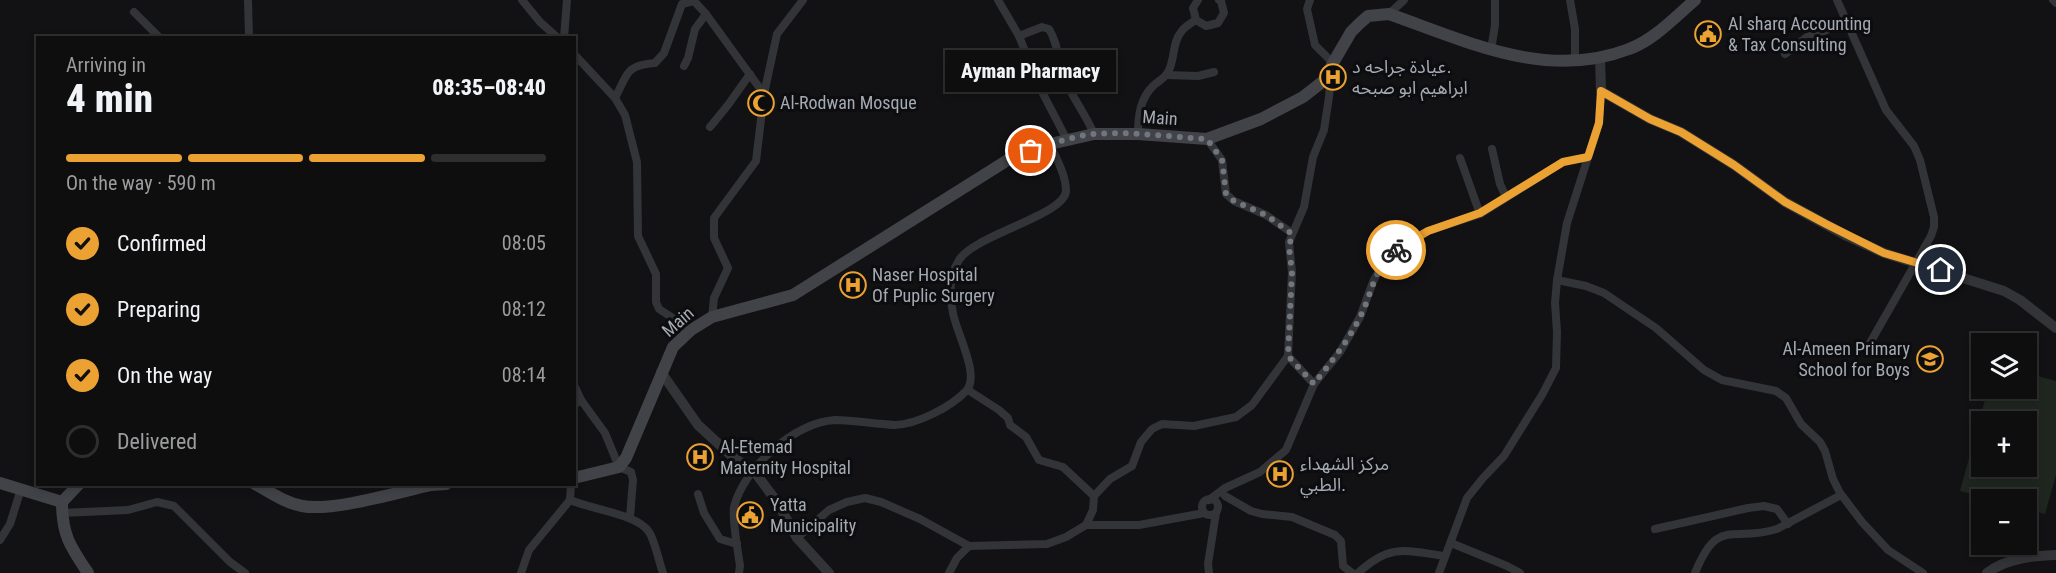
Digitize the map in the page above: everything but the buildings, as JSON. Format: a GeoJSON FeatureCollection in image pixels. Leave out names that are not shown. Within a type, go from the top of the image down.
{"type":"FeatureCollection","features":[{"type":"Feature","properties":{"kind":"main road"},"geometry":{"type":"LineString","coordinates":[[1389,14],[1491,50],[1524,58],[1575,61],[1630,49],[1654,35],[1695,0]]}},
{"type":"Feature","properties":{"kind":"main road","name":"Main"},"geometry":{"type":"LineString","coordinates":[[619,467],[626,458],[673,347],[691,330],[712,316],[793,295],[1011,158],[1050,144],[1094,134],[1138,134],[1207,139],[1261,119],[1303,97],[1326,79],[1351,32],[1368,16],[1389,14]]}},
{"type":"Feature","properties":{"kind":"main road"},"geometry":{"type":"LineString","coordinates":[[576,478],[619,467]]}},
{"type":"Feature","properties":{"kind":"main road"},"geometry":{"type":"LineString","coordinates":[[0,483],[21,489],[62,508]]}},
{"type":"Feature","properties":{"kind":"main road"},"geometry":{"type":"LineString","coordinates":[[78,486],[62,508],[65,535],[88,573]]}},
{"type":"Feature","properties":{"kind":"main road"},"geometry":{"type":"LineString","coordinates":[[259,486],[301,506],[315,507],[334,506],[415,487]]}},
{"type":"Feature","properties":{"kind":"street"},"geometry":{"type":"LineString","coordinates":[[248,0],[249,36]]}},
{"type":"Feature","properties":{"kind":"street"},"geometry":{"type":"LineString","coordinates":[[522,0],[540,22],[556,36]]}},
{"type":"Feature","properties":{"kind":"street"},"geometry":{"type":"LineString","coordinates":[[564,36],[567,0]]}},
{"type":"Feature","properties":{"kind":"street"},"geometry":{"type":"LineString","coordinates":[[712,316],[714,298],[729,268],[714,238],[714,218],[756,161],[765,94],[777,34],[803,0]]}},
{"type":"Feature","properties":{"kind":"street"},"geometry":{"type":"LineString","coordinates":[[998,0],[1020,36],[1039,86],[1068,140]]}},
{"type":"Feature","properties":{"kind":"street"},"geometry":{"type":"LineString","coordinates":[[1198,0],[1193,8],[1196,20],[1206,26],[1218,23],[1224,13],[1219,0]]}},
{"type":"Feature","properties":{"kind":"street"},"geometry":{"type":"LineString","coordinates":[[1310,0],[1306,9],[1315,45],[1333,63]]}},
{"type":"Feature","properties":{"kind":"street"},"geometry":{"type":"LineString","coordinates":[[1389,14],[1404,0]]}},
{"type":"Feature","properties":{"kind":"street"},"geometry":{"type":"LineString","coordinates":[[1491,50],[1495,26],[1495,0]]}},
{"type":"Feature","properties":{"kind":"street"},"geometry":{"type":"LineString","coordinates":[[1570,0],[1575,29],[1575,61]]}},
{"type":"Feature","properties":{"kind":"street"},"geometry":{"type":"LineString","coordinates":[[1838,0],[1846,23],[1886,110],[1914,146],[1923,167],[1934,217],[1931,236],[1866,350]]}},
{"type":"Feature","properties":{"kind":"street"},"geometry":{"type":"LineString","coordinates":[[615,98],[631,68],[639,64],[655,63],[664,53],[682,4],[694,1],[765,94]]}},
{"type":"Feature","properties":{"kind":"street"},"geometry":{"type":"LineString","coordinates":[[134,12],[158,36]]}},
{"type":"Feature","properties":{"kind":"street"},"geometry":{"type":"LineString","coordinates":[[684,66],[695,29],[706,14]]}},
{"type":"Feature","properties":{"kind":"street"},"geometry":{"type":"LineString","coordinates":[[1138,134],[1138,119],[1143,102],[1152,87],[1167,75],[1173,62],[1175,42],[1181,31],[1196,20]]}},
{"type":"Feature","properties":{"kind":"street"},"geometry":{"type":"LineString","coordinates":[[1785,54],[1807,38],[1846,23]]}},
{"type":"Feature","properties":{"kind":"street"},"geometry":{"type":"LineString","coordinates":[[1020,36],[1042,27],[1049,29],[1059,52],[1061,71],[1094,134]]}},
{"type":"Feature","properties":{"kind":"street"},"geometry":{"type":"LineString","coordinates":[[576,56],[615,98],[625,115],[637,162],[636,228],[640,245],[656,274],[656,302],[659,309],[691,330]]}},
{"type":"Feature","properties":{"kind":"street"},"geometry":{"type":"LineString","coordinates":[[1439,573],[1467,498],[1504,456],[1553,377],[1557,359],[1555,303],[1557,280],[1567,223],[1599,123],[1600,57]]}},
{"type":"Feature","properties":{"kind":"street"},"geometry":{"type":"LineString","coordinates":[[1167,75],[1197,76],[1214,72]]}},
{"type":"Feature","properties":{"kind":"street"},"geometry":{"type":"LineString","coordinates":[[710,127],[750,74]]}},
{"type":"Feature","properties":{"kind":"street"},"geometry":{"type":"LineString","coordinates":[[1086,525],[1094,510],[1094,496],[1110,479],[1132,466],[1141,442],[1152,429],[1162,424],[1194,426],[1236,417],[1257,399],[1288,356],[1292,272],[1289,247],[1292,234],[1305,207],[1313,157],[1327,120],[1330,85],[1326,79]]}},
{"type":"Feature","properties":{"kind":"street"},"geometry":{"type":"LineString","coordinates":[[1601,91],[1650,119],[1681,132],[1804,213],[1884,253],[1982,282],[2004,291],[2020,300],[2056,328]]}},
{"type":"Feature","properties":{"kind":"street"},"geometry":{"type":"LineString","coordinates":[[1207,139],[1222,160],[1226,194],[1234,201],[1266,215],[1292,234]]}},
{"type":"Feature","properties":{"kind":"street"},"geometry":{"type":"LineString","coordinates":[[739,573],[734,509],[746,480],[773,448],[814,423],[835,420],[897,425],[922,420],[968,390],[972,379],[953,315],[950,294],[952,275],[959,260],[968,249],[1046,211],[1059,204],[1064,198],[1065,183],[1050,144]]}},
{"type":"Feature","properties":{"kind":"street"},"geometry":{"type":"LineString","coordinates":[[1492,148],[1500,184],[1506,198]]}},
{"type":"Feature","properties":{"kind":"street"},"geometry":{"type":"LineString","coordinates":[[1209,573],[1212,529],[1209,508],[1225,488],[1260,472],[1286,450],[1295,434],[1314,384],[1340,352],[1360,317],[1384,260],[1404,244],[1428,231],[1480,213],[1563,162],[1588,157]]}},
{"type":"Feature","properties":{"kind":"street"},"geometry":{"type":"LineString","coordinates":[[1460,158],[1480,213]]}},
{"type":"Feature","properties":{"kind":"street"},"geometry":{"type":"LineString","coordinates":[[1557,280],[1586,286],[1604,293],[1639,316],[1704,370],[1722,380],[1776,391],[1786,398],[1801,423],[1820,442],[1841,495],[1862,522],[1888,550],[1923,573]]}},
{"type":"Feature","properties":{"kind":"street"},"geometry":{"type":"LineString","coordinates":[[1288,356],[1314,384]]}},
{"type":"Feature","properties":{"kind":"street"},"geometry":{"type":"LineString","coordinates":[[661,372],[698,425],[734,458],[754,471],[777,502],[797,538],[829,573]]}},
{"type":"Feature","properties":{"kind":"street"},"geometry":{"type":"LineString","coordinates":[[968,390],[1008,418],[1010,425],[1026,437],[1040,460],[1063,467],[1094,496]]}},
{"type":"Feature","properties":{"kind":"street"},"geometry":{"type":"LineString","coordinates":[[578,402],[605,433],[619,467],[631,472],[633,480],[630,517]]}},
{"type":"Feature","properties":{"kind":"street"},"geometry":{"type":"LineString","coordinates":[[797,538],[829,510],[847,501],[865,498],[881,502],[920,519],[969,546],[1047,544],[1066,537],[1086,525],[1139,525],[1181,517],[1209,508],[1245,480]]}},
{"type":"Feature","properties":{"kind":"street"},"geometry":{"type":"LineString","coordinates":[[521,573],[529,550],[570,500],[571,486]]}},
{"type":"Feature","properties":{"kind":"street"},"geometry":{"type":"LineString","coordinates":[[0,540],[10,524],[21,489]]}},
{"type":"Feature","properties":{"kind":"street"},"geometry":{"type":"LineString","coordinates":[[698,494],[704,513],[720,539],[737,544]]}},
{"type":"Feature","properties":{"kind":"street"},"geometry":{"type":"LineString","coordinates":[[1695,573],[1707,547],[1719,537],[1767,532],[1788,524],[1841,495]]}},
{"type":"Feature","properties":{"kind":"street"},"geometry":{"type":"LineString","coordinates":[[1225,496],[1262,514],[1292,517],[1335,535],[1341,541],[1344,566],[1352,573]]}},
{"type":"Feature","properties":{"kind":"street"},"geometry":{"type":"LineString","coordinates":[[570,500],[582,506],[630,517],[649,531],[663,573]]}},
{"type":"Feature","properties":{"kind":"street"},"geometry":{"type":"LineString","coordinates":[[62,508],[128,510],[158,502],[174,506],[230,562],[245,573]]}},
{"type":"Feature","properties":{"kind":"street"},"geometry":{"type":"LineString","coordinates":[[1655,529],[1764,506],[1777,509],[1788,524]]}},
{"type":"Feature","properties":{"kind":"street"},"geometry":{"type":"LineString","coordinates":[[1451,543],[1520,573]]}},
{"type":"Feature","properties":{"kind":"street"},"geometry":{"type":"LineString","coordinates":[[949,573],[957,558],[969,546]]}},
{"type":"Feature","properties":{"kind":"street"},"geometry":{"type":"LineString","coordinates":[[1358,573],[1371,560],[1387,552],[1415,552],[1444,556]]}},
{"type":"Feature","properties":{"kind":"street"},"geometry":{"type":"LineString","coordinates":[[1987,573],[2009,561],[2056,555]]}},
{"type":"Feature","properties":{"kind":"shaded area"},"geometry":{"type":"Polygon","coordinates":[[[2037,376],[2056,381],[2056,475],[2045,514],[2037,512],[2037,489],[1971,489],[1971,494],[1960,491],[1971,451],[1971,477],[2037,477],[2037,411],[1982,411],[1985,399],[2037,399],[2037,376]]]}},
{"type":"Feature","properties":{"kind":"way so far"},"geometry":{"type":"LineString","coordinates":[[1031,151],[1052,143],[1094,134],[1138,134],[1207,139],[1222,160],[1226,194],[1234,201],[1266,215],[1292,234],[1289,242],[1292,272],[1288,356],[1314,384],[1340,352],[1360,317],[1384,260],[1396,250]]}},
{"type":"Feature","properties":{"kind":"place","name":"Al sharq Accounting & Tax Consulting"},"geometry":{"type":"Point","coordinates":[1708,34]}},
{"type":"Feature","properties":{"kind":"place","name":"عيادة جراحه د. ابراهيم ابو صبحه"},"geometry":{"type":"Point","coordinates":[1333,77]}},
{"type":"Feature","properties":{"kind":"place","name":"Al-Rodwan Mosque"},"geometry":{"type":"Point","coordinates":[761,103]}},
{"type":"Feature","properties":{"kind":"place","name":"Ayman Pharmacy"},"geometry":{"type":"Point","coordinates":[1031,151]}},
{"type":"Feature","properties":{"kind":"place","name":"Naser Hospital Of Puplic Surgery"},"geometry":{"type":"Point","coordinates":[853,285]}},
{"type":"Feature","properties":{"kind":"place","name":"Al-Ameen Primary School for Boys"},"geometry":{"type":"Point","coordinates":[1930,359]}},
{"type":"Feature","properties":{"kind":"place","name":"Al-Etemad Maternity Hospital"},"geometry":{"type":"Point","coordinates":[700,457]}},
{"type":"Feature","properties":{"kind":"place","name":"مركز الشهداء الطبي."},"geometry":{"type":"Point","coordinates":[1280,474]}},
{"type":"Feature","properties":{"kind":"place","name":"Yatta Municipality"},"geometry":{"type":"Point","coordinates":[750,515]}},
{"type":"Feature","properties":{"kind":"route"},"geometry":{"type":"LineString","coordinates":[[1396,250],[1428,231],[1480,213],[1563,162],[1588,157],[1599,123],[1601,91],[1650,119],[1681,132],[1734,165],[1785,202],[1847,236],[1884,253],[1941,270]]}}]}
